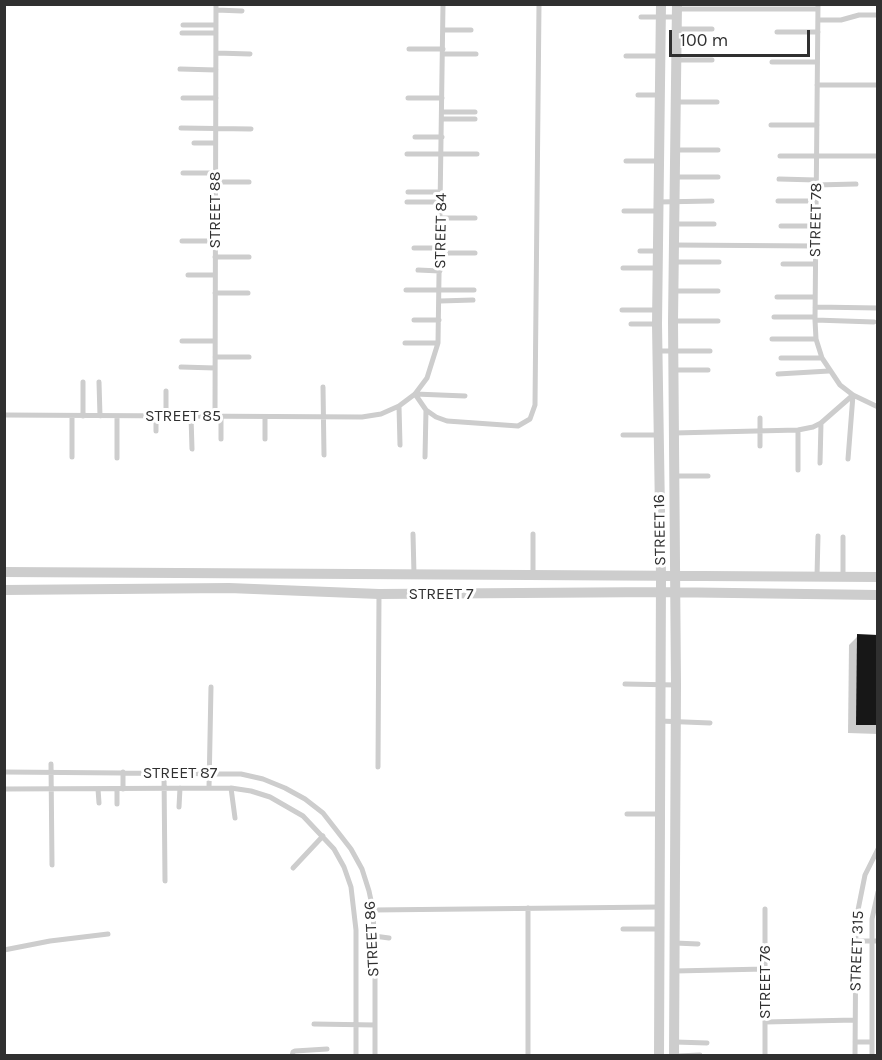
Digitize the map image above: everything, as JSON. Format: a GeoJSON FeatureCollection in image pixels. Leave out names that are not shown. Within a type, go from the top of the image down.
{"type":"FeatureCollection","features":[{"type":"Feature","properties":{"kind":"street","name":"STREET 16"},"geometry":{"type":"LineString","coordinates":[[659,1056],[661,576],[657,268],[661,4]]}},
{"type":"Feature","properties":{"kind":"street","name":"STREET 16"},"geometry":{"type":"LineString","coordinates":[[675,1056],[676,685],[673,321],[676,10]]}},
{"type":"Feature","properties":{"kind":"street"},"geometry":{"type":"LineString","coordinates":[[660,494],[675,494]]}},
{"type":"Feature","properties":{"kind":"street","name":"STREET 7"},"geometry":{"type":"LineString","coordinates":[[4,572],[878,577]]}},
{"type":"Feature","properties":{"kind":"street","name":"STREET 7"},"geometry":{"type":"LineString","coordinates":[[4,590],[229,588],[379,594],[675,592],[878,595]]}},
{"type":"Feature","properties":{"kind":"street"},"geometry":{"type":"LineString","coordinates":[[660,872],[675,871]]}},
{"type":"Feature","properties":{"kind":"lane","name":"STREET 84"},"geometry":{"type":"LineString","coordinates":[[362,417],[381,414],[399,406],[415,394],[427,378],[438,343],[443,4]]}},
{"type":"Feature","properties":{"kind":"lane"},"geometry":{"type":"LineString","coordinates":[[415,394],[426,410],[447,421],[518,426],[530,419],[535,405],[538,4]]}},
{"type":"Feature","properties":{"kind":"lane"},"geometry":{"type":"LineString","coordinates":[[641,17],[661,17],[676,10],[818,7]]}},
{"type":"Feature","properties":{"kind":"lane","name":"STREET 78"},"geometry":{"type":"LineString","coordinates":[[818,7],[816,339],[829,372],[853,395],[878,407]]}},
{"type":"Feature","properties":{"kind":"lane"},"geometry":{"type":"LineString","coordinates":[[216,8],[242,10]]}},
{"type":"Feature","properties":{"kind":"lane","name":"STREET 88"},"geometry":{"type":"LineString","coordinates":[[216,8],[215,368],[221,439]]}},
{"type":"Feature","properties":{"kind":"lane"},"geometry":{"type":"LineString","coordinates":[[818,20],[841,20],[859,15],[878,15]]}},
{"type":"Feature","properties":{"kind":"lane"},"geometry":{"type":"LineString","coordinates":[[183,25],[216,26]]}},
{"type":"Feature","properties":{"kind":"lane"},"geometry":{"type":"LineString","coordinates":[[676,29],[712,29]]}},
{"type":"Feature","properties":{"kind":"lane"},"geometry":{"type":"LineString","coordinates":[[443,30],[471,30]]}},
{"type":"Feature","properties":{"kind":"lane"},"geometry":{"type":"LineString","coordinates":[[777,32],[818,32]]}},
{"type":"Feature","properties":{"kind":"lane"},"geometry":{"type":"LineString","coordinates":[[182,33],[216,33]]}},
{"type":"Feature","properties":{"kind":"lane"},"geometry":{"type":"LineString","coordinates":[[409,49],[476,54]]}},
{"type":"Feature","properties":{"kind":"lane"},"geometry":{"type":"LineString","coordinates":[[216,54],[250,54]]}},
{"type":"Feature","properties":{"kind":"lane"},"geometry":{"type":"LineString","coordinates":[[626,56],[660,56]]}},
{"type":"Feature","properties":{"kind":"lane"},"geometry":{"type":"LineString","coordinates":[[676,60],[712,60]]}},
{"type":"Feature","properties":{"kind":"lane"},"geometry":{"type":"LineString","coordinates":[[772,62],[817,62]]}},
{"type":"Feature","properties":{"kind":"lane"},"geometry":{"type":"LineString","coordinates":[[180,69],[216,70]]}},
{"type":"Feature","properties":{"kind":"lane"},"geometry":{"type":"LineString","coordinates":[[817,85],[878,85]]}},
{"type":"Feature","properties":{"kind":"lane"},"geometry":{"type":"LineString","coordinates":[[638,95],[660,95]]}},
{"type":"Feature","properties":{"kind":"lane"},"geometry":{"type":"LineString","coordinates":[[183,98],[216,98]]}},
{"type":"Feature","properties":{"kind":"lane"},"geometry":{"type":"LineString","coordinates":[[408,98],[442,98]]}},
{"type":"Feature","properties":{"kind":"lane"},"geometry":{"type":"LineString","coordinates":[[675,102],[717,102]]}},
{"type":"Feature","properties":{"kind":"lane"},"geometry":{"type":"LineString","coordinates":[[442,112],[475,112]]}},
{"type":"Feature","properties":{"kind":"lane"},"geometry":{"type":"LineString","coordinates":[[442,119],[475,119]]}},
{"type":"Feature","properties":{"kind":"lane"},"geometry":{"type":"LineString","coordinates":[[771,125],[817,125]]}},
{"type":"Feature","properties":{"kind":"lane"},"geometry":{"type":"LineString","coordinates":[[181,128],[250,129]]}},
{"type":"Feature","properties":{"kind":"lane"},"geometry":{"type":"LineString","coordinates":[[416,137],[442,137]]}},
{"type":"Feature","properties":{"kind":"lane"},"geometry":{"type":"LineString","coordinates":[[194,143],[215,143]]}},
{"type":"Feature","properties":{"kind":"lane"},"geometry":{"type":"LineString","coordinates":[[675,150],[718,150]]}},
{"type":"Feature","properties":{"kind":"lane"},"geometry":{"type":"LineString","coordinates":[[407,154],[477,154]]}},
{"type":"Feature","properties":{"kind":"lane"},"geometry":{"type":"LineString","coordinates":[[780,156],[878,156]]}},
{"type":"Feature","properties":{"kind":"lane"},"geometry":{"type":"LineString","coordinates":[[626,160],[659,161]]}},
{"type":"Feature","properties":{"kind":"lane"},"geometry":{"type":"LineString","coordinates":[[183,173],[215,173]]}},
{"type":"Feature","properties":{"kind":"lane"},"geometry":{"type":"LineString","coordinates":[[675,177],[718,177]]}},
{"type":"Feature","properties":{"kind":"lane"},"geometry":{"type":"LineString","coordinates":[[779,180],[856,184]]}},
{"type":"Feature","properties":{"kind":"lane"},"geometry":{"type":"LineString","coordinates":[[215,182],[249,182]]}},
{"type":"Feature","properties":{"kind":"lane"},"geometry":{"type":"LineString","coordinates":[[408,192],[441,192]]}},
{"type":"Feature","properties":{"kind":"lane"},"geometry":{"type":"LineString","coordinates":[[624,211],[658,207],[674,202],[712,201]]}},
{"type":"Feature","properties":{"kind":"lane"},"geometry":{"type":"LineString","coordinates":[[778,201],[816,201]]}},
{"type":"Feature","properties":{"kind":"lane"},"geometry":{"type":"LineString","coordinates":[[407,202],[441,202]]}},
{"type":"Feature","properties":{"kind":"lane"},"geometry":{"type":"LineString","coordinates":[[441,218],[475,218]]}},
{"type":"Feature","properties":{"kind":"lane"},"geometry":{"type":"LineString","coordinates":[[674,224],[714,224]]}},
{"type":"Feature","properties":{"kind":"lane"},"geometry":{"type":"LineString","coordinates":[[781,226],[816,226]]}},
{"type":"Feature","properties":{"kind":"lane"},"geometry":{"type":"LineString","coordinates":[[182,241],[215,242]]}},
{"type":"Feature","properties":{"kind":"lane"},"geometry":{"type":"LineString","coordinates":[[674,244],[816,246]]}},
{"type":"Feature","properties":{"kind":"lane"},"geometry":{"type":"LineString","coordinates":[[414,248],[475,253]]}},
{"type":"Feature","properties":{"kind":"lane"},"geometry":{"type":"LineString","coordinates":[[640,251],[658,251]]}},
{"type":"Feature","properties":{"kind":"lane"},"geometry":{"type":"LineString","coordinates":[[215,257],[249,257]]}},
{"type":"Feature","properties":{"kind":"lane"},"geometry":{"type":"LineString","coordinates":[[674,262],[719,262]]}},
{"type":"Feature","properties":{"kind":"lane"},"geometry":{"type":"LineString","coordinates":[[783,264],[815,264]]}},
{"type":"Feature","properties":{"kind":"lane"},"geometry":{"type":"LineString","coordinates":[[623,268],[657,268]]}},
{"type":"Feature","properties":{"kind":"lane"},"geometry":{"type":"LineString","coordinates":[[418,270],[440,271]]}},
{"type":"Feature","properties":{"kind":"lane"},"geometry":{"type":"LineString","coordinates":[[188,275],[215,275]]}},
{"type":"Feature","properties":{"kind":"lane"},"geometry":{"type":"LineString","coordinates":[[406,290],[474,290]]}},
{"type":"Feature","properties":{"kind":"lane"},"geometry":{"type":"LineString","coordinates":[[674,291],[718,291]]}},
{"type":"Feature","properties":{"kind":"lane"},"geometry":{"type":"LineString","coordinates":[[215,293],[249,293]]}},
{"type":"Feature","properties":{"kind":"lane"},"geometry":{"type":"LineString","coordinates":[[777,297],[815,297]]}},
{"type":"Feature","properties":{"kind":"lane"},"geometry":{"type":"LineString","coordinates":[[440,301],[474,300]]}},
{"type":"Feature","properties":{"kind":"lane"},"geometry":{"type":"LineString","coordinates":[[815,307],[878,308]]}},
{"type":"Feature","properties":{"kind":"lane"},"geometry":{"type":"LineString","coordinates":[[622,310],[657,310]]}},
{"type":"Feature","properties":{"kind":"lane"},"geometry":{"type":"LineString","coordinates":[[774,317],[874,322]]}},
{"type":"Feature","properties":{"kind":"lane"},"geometry":{"type":"LineString","coordinates":[[414,320],[440,320]]}},
{"type":"Feature","properties":{"kind":"lane"},"geometry":{"type":"LineString","coordinates":[[673,321],[718,321]]}},
{"type":"Feature","properties":{"kind":"lane"},"geometry":{"type":"LineString","coordinates":[[631,324],[657,324]]}},
{"type":"Feature","properties":{"kind":"lane"},"geometry":{"type":"LineString","coordinates":[[772,339],[816,339]]}},
{"type":"Feature","properties":{"kind":"lane"},"geometry":{"type":"LineString","coordinates":[[182,341],[215,341]]}},
{"type":"Feature","properties":{"kind":"lane"},"geometry":{"type":"LineString","coordinates":[[405,343],[438,343]]}},
{"type":"Feature","properties":{"kind":"lane"},"geometry":{"type":"LineString","coordinates":[[657,351],[710,351]]}},
{"type":"Feature","properties":{"kind":"lane"},"geometry":{"type":"LineString","coordinates":[[215,357],[249,357]]}},
{"type":"Feature","properties":{"kind":"lane"},"geometry":{"type":"LineString","coordinates":[[781,358],[822,358]]}},
{"type":"Feature","properties":{"kind":"lane"},"geometry":{"type":"LineString","coordinates":[[181,367],[215,368]]}},
{"type":"Feature","properties":{"kind":"lane"},"geometry":{"type":"LineString","coordinates":[[674,370],[708,370]]}},
{"type":"Feature","properties":{"kind":"lane"},"geometry":{"type":"LineString","coordinates":[[778,374],[829,372]]}},
{"type":"Feature","properties":{"kind":"lane"},"geometry":{"type":"LineString","coordinates":[[83,382],[83,416]]}},
{"type":"Feature","properties":{"kind":"lane"},"geometry":{"type":"LineString","coordinates":[[99,382],[100,416]]}},
{"type":"Feature","properties":{"kind":"lane"},"geometry":{"type":"LineString","coordinates":[[323,387],[324,455]]}},
{"type":"Feature","properties":{"kind":"lane"},"geometry":{"type":"LineString","coordinates":[[166,391],[166,416]]}},
{"type":"Feature","properties":{"kind":"lane"},"geometry":{"type":"LineString","coordinates":[[415,394],[465,396]]}},
{"type":"Feature","properties":{"kind":"lane"},"geometry":{"type":"LineString","coordinates":[[674,433],[813,428],[853,395]]}},
{"type":"Feature","properties":{"kind":"lane"},"geometry":{"type":"LineString","coordinates":[[848,459],[853,395]]}},
{"type":"Feature","properties":{"kind":"lane"},"geometry":{"type":"LineString","coordinates":[[399,406],[400,445]]}},
{"type":"Feature","properties":{"kind":"lane"},"geometry":{"type":"LineString","coordinates":[[425,457],[426,410]]}},
{"type":"Feature","properties":{"kind":"lane","name":"STREET 85"},"geometry":{"type":"LineString","coordinates":[[4,415],[362,417]]}},
{"type":"Feature","properties":{"kind":"lane"},"geometry":{"type":"LineString","coordinates":[[72,416],[72,457]]}},
{"type":"Feature","properties":{"kind":"lane"},"geometry":{"type":"LineString","coordinates":[[117,416],[117,458]]}},
{"type":"Feature","properties":{"kind":"lane"},"geometry":{"type":"LineString","coordinates":[[156,416],[156,431]]}},
{"type":"Feature","properties":{"kind":"lane"},"geometry":{"type":"LineString","coordinates":[[192,416],[192,449]]}},
{"type":"Feature","properties":{"kind":"lane"},"geometry":{"type":"LineString","coordinates":[[265,417],[265,439]]}},
{"type":"Feature","properties":{"kind":"lane"},"geometry":{"type":"LineString","coordinates":[[760,418],[760,446]]}},
{"type":"Feature","properties":{"kind":"lane"},"geometry":{"type":"LineString","coordinates":[[820,463],[821,423]]}},
{"type":"Feature","properties":{"kind":"lane"},"geometry":{"type":"LineString","coordinates":[[798,430],[798,470]]}},
{"type":"Feature","properties":{"kind":"lane"},"geometry":{"type":"LineString","coordinates":[[623,435],[659,435]]}},
{"type":"Feature","properties":{"kind":"lane"},"geometry":{"type":"LineString","coordinates":[[675,476],[708,476]]}},
{"type":"Feature","properties":{"kind":"lane"},"geometry":{"type":"LineString","coordinates":[[413,534],[414,574]]}},
{"type":"Feature","properties":{"kind":"lane"},"geometry":{"type":"LineString","coordinates":[[533,534],[533,575]]}},
{"type":"Feature","properties":{"kind":"lane"},"geometry":{"type":"LineString","coordinates":[[817,576],[818,536]]}},
{"type":"Feature","properties":{"kind":"lane"},"geometry":{"type":"LineString","coordinates":[[843,537],[843,577]]}},
{"type":"Feature","properties":{"kind":"lane"},"geometry":{"type":"LineString","coordinates":[[378,767],[379,594]]}},
{"type":"Feature","properties":{"kind":"lane"},"geometry":{"type":"LineString","coordinates":[[625,684],[676,685]]}},
{"type":"Feature","properties":{"kind":"lane"},"geometry":{"type":"LineString","coordinates":[[209,788],[211,687]]}},
{"type":"Feature","properties":{"kind":"lane"},"geometry":{"type":"LineString","coordinates":[[660,721],[710,723]]}},
{"type":"Feature","properties":{"kind":"lane"},"geometry":{"type":"LineString","coordinates":[[51,764],[52,865]]}},
{"type":"Feature","properties":{"kind":"lane","name":"STREET 87"},"geometry":{"type":"LineString","coordinates":[[4,772],[241,774],[263,779],[285,788],[314,806],[338,830]]}},
{"type":"Feature","properties":{"kind":"lane"},"geometry":{"type":"LineString","coordinates":[[117,804],[123,772]]}},
{"type":"Feature","properties":{"kind":"lane"},"geometry":{"type":"LineString","coordinates":[[164,773],[165,881]]}},
{"type":"Feature","properties":{"kind":"lane"},"geometry":{"type":"LineString","coordinates":[[231,788],[235,818]]}},
{"type":"Feature","properties":{"kind":"lane","name":"STREET 87"},"geometry":{"type":"LineString","coordinates":[[4,789],[231,788],[251,791],[288,806],[303,816],[325,838]]}},
{"type":"Feature","properties":{"kind":"lane"},"geometry":{"type":"LineString","coordinates":[[98,789],[99,803]]}},
{"type":"Feature","properties":{"kind":"lane"},"geometry":{"type":"LineString","coordinates":[[179,807],[180,789]]}},
{"type":"Feature","properties":{"kind":"lane"},"geometry":{"type":"LineString","coordinates":[[627,814],[660,814]]}},
{"type":"Feature","properties":{"kind":"lane","name":"STREET 86"},"geometry":{"type":"LineString","coordinates":[[338,830],[362,869],[373,910],[375,1056]]}},
{"type":"Feature","properties":{"kind":"lane"},"geometry":{"type":"LineString","coordinates":[[292,868],[325,838]]}},
{"type":"Feature","properties":{"kind":"lane","name":"STREET 86"},"geometry":{"type":"LineString","coordinates":[[325,838],[344,867],[351,887],[354,908],[357,955],[356,1056]]}},
{"type":"Feature","properties":{"kind":"lane","name":"STREET 315"},"geometry":{"type":"LineString","coordinates":[[855,1056],[855,941],[859,897],[866,874],[878,849]]}},
{"type":"Feature","properties":{"kind":"lane","name":"STREET 315"},"geometry":{"type":"LineString","coordinates":[[872,1056],[878,892]]}},
{"type":"Feature","properties":{"kind":"lane"},"geometry":{"type":"LineString","coordinates":[[373,910],[659,906]]}},
{"type":"Feature","properties":{"kind":"lane"},"geometry":{"type":"LineString","coordinates":[[528,908],[528,1056]]}},
{"type":"Feature","properties":{"kind":"lane","name":"STREET 76"},"geometry":{"type":"LineString","coordinates":[[765,909],[765,1056]]}},
{"type":"Feature","properties":{"kind":"lane"},"geometry":{"type":"LineString","coordinates":[[623,929],[659,929]]}},
{"type":"Feature","properties":{"kind":"lane"},"geometry":{"type":"LineString","coordinates":[[4,950],[50,941],[108,934]]}},
{"type":"Feature","properties":{"kind":"lane"},"geometry":{"type":"LineString","coordinates":[[374,936],[389,938]]}},
{"type":"Feature","properties":{"kind":"lane"},"geometry":{"type":"LineString","coordinates":[[855,941],[875,941]]}},
{"type":"Feature","properties":{"kind":"lane"},"geometry":{"type":"LineString","coordinates":[[675,943],[698,944]]}},
{"type":"Feature","properties":{"kind":"lane"},"geometry":{"type":"LineString","coordinates":[[675,970],[765,969]]}},
{"type":"Feature","properties":{"kind":"lane"},"geometry":{"type":"LineString","coordinates":[[765,1022],[855,1020]]}},
{"type":"Feature","properties":{"kind":"lane"},"geometry":{"type":"LineString","coordinates":[[314,1024],[375,1025]]}},
{"type":"Feature","properties":{"kind":"lane"},"geometry":{"type":"LineString","coordinates":[[675,1042],[707,1043]]}},
{"type":"Feature","properties":{"kind":"lane"},"geometry":{"type":"LineString","coordinates":[[855,1042],[872,1042]]}},
{"type":"Feature","properties":{"kind":"lane"},"geometry":{"type":"LineString","coordinates":[[292,1056],[292,1052],[295,1051],[327,1049]]}},
{"type":"Feature","properties":{"kind":"lane"},"geometry":{"type":"LineString","coordinates":[[675,1056],[700,1055]]}},
{"type":"Feature","properties":{"kind":"building"},"geometry":{"type":"Polygon","coordinates":[[[857,634],[878,635],[878,725],[856,725],[857,634]]]}}]}
